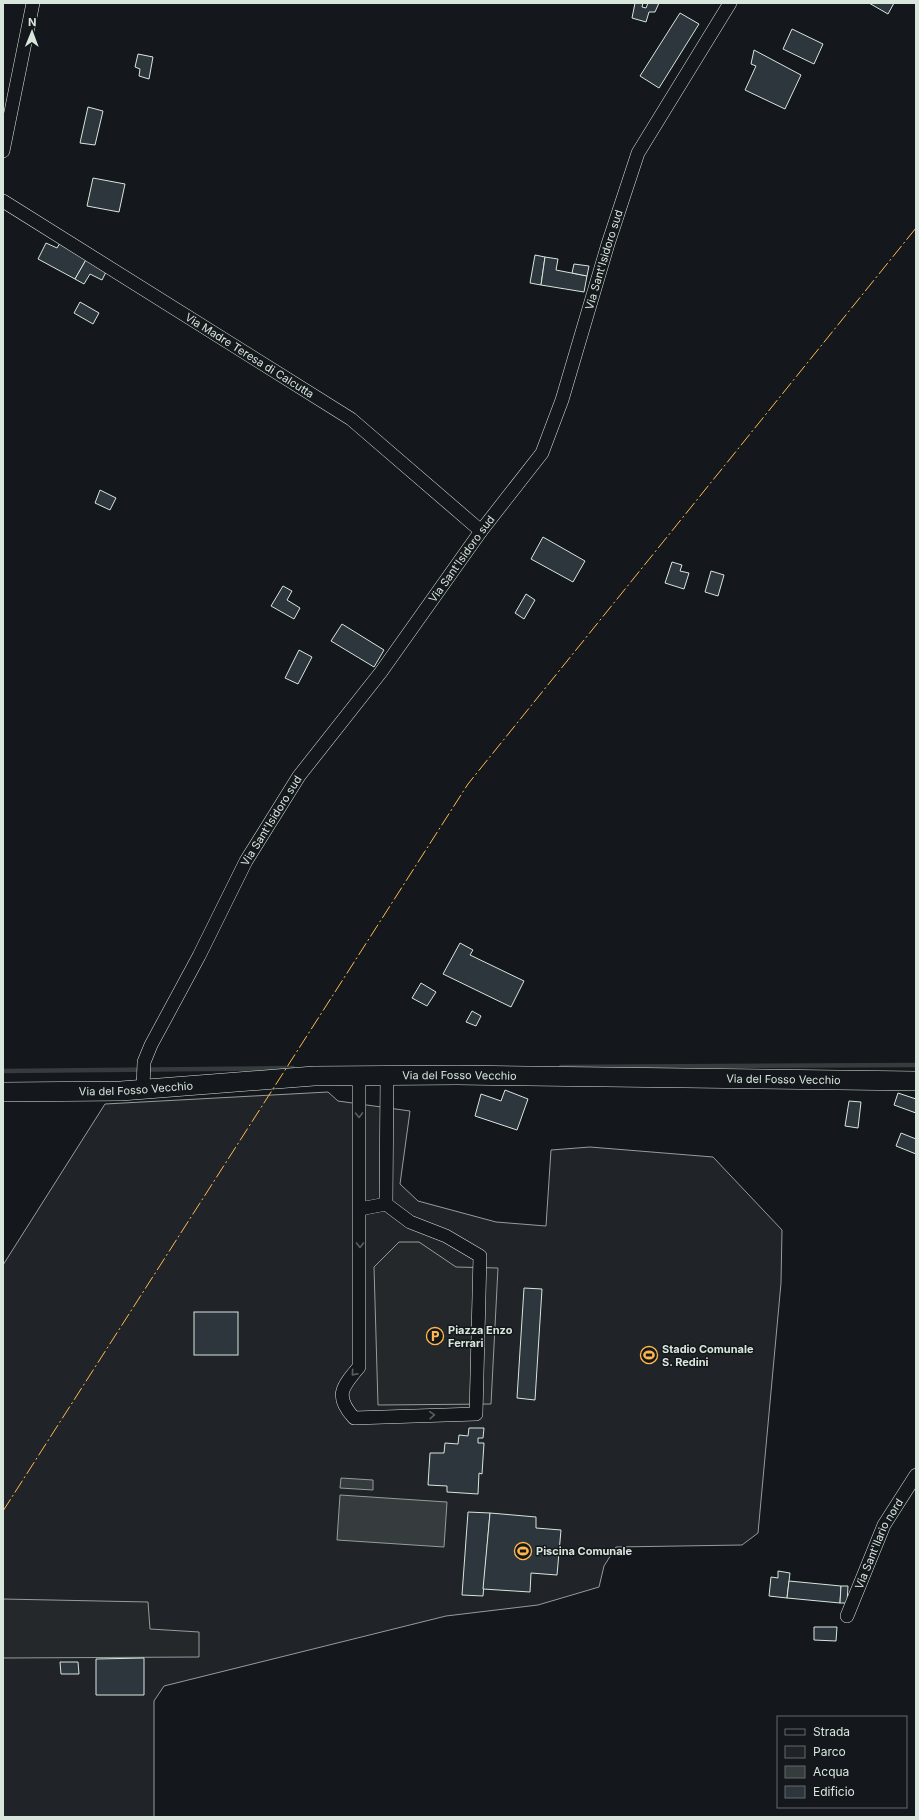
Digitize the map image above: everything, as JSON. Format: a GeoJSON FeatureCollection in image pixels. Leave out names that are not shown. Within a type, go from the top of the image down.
{"type":"FeatureCollection","features":[{"type":"Feature","properties":{"kind":"street"},"geometry":{"type":"LineString","coordinates":[[3,151],[33,3]]}},
{"type":"Feature","properties":{"kind":"street","name":"Via Sant'Isidoro sud"},"geometry":{"type":"LineString","coordinates":[[143,1082],[144,1062],[246,861],[299,776],[381,672],[481,531],[542,453],[562,400],[608,244],[638,153],[730,3]]}},
{"type":"Feature","properties":{"kind":"street","name":"Via Madre Teresa di Calcutta"},"geometry":{"type":"LineString","coordinates":[[3,200],[351,419],[481,531]]}},
{"type":"Feature","properties":{"kind":"street","name":"Via del Fosso Vecchio"},"geometry":{"type":"LineString","coordinates":[[3,1092],[121,1091],[143,1082],[314,1076],[457,1075],[916,1081]]}},
{"type":"Feature","properties":{"kind":"street"},"geometry":{"type":"LineString","coordinates":[[359,1076],[359,1367],[344,1384],[341,1396],[346,1409],[354,1418],[476,1414],[480,1256],[446,1236],[410,1222],[386,1204],[360,1209]]}},
{"type":"Feature","properties":{"kind":"street"},"geometry":{"type":"LineString","coordinates":[[386,1204],[387,1076]]}},
{"type":"Feature","properties":{"kind":"street","name":"Via Sant'Ilario nord"},"geometry":{"type":"LineString","coordinates":[[846,1616],[884,1525],[916,1475]]}},
{"type":"Feature","properties":{"kind":"green space"},"geometry":{"type":"Polygon","coordinates":[[[328,1092],[338,1101],[410,1111],[400,1184],[418,1201],[496,1222],[546,1226],[551,1150],[590,1147],[713,1157],[782,1230],[781,1283],[758,1533],[742,1545],[616,1547],[604,1566],[599,1587],[538,1605],[446,1616],[164,1686],[154,1701],[154,1817],[3,1817],[3,1265],[105,1104],[328,1092]]]}},
{"type":"Feature","properties":{"kind":"shaded area","name":"Piazza Enzo Ferrari"},"geometry":{"type":"Polygon","coordinates":[[[399,1242],[419,1242],[456,1267],[498,1268],[491,1404],[378,1405],[374,1267],[399,1242]]]}},
{"type":"Feature","properties":{"kind":"shaded area"},"geometry":{"type":"Polygon","coordinates":[[[3,1599],[148,1602],[150,1629],[199,1632],[199,1657],[3,1658],[3,1599]]]}},
{"type":"Feature","properties":{"kind":"water"},"geometry":{"type":"Polygon","coordinates":[[[341,1478],[373,1480],[373,1490],[340,1488],[341,1478]]]}},
{"type":"Feature","properties":{"kind":"water"},"geometry":{"type":"Polygon","coordinates":[[[340,1495],[447,1502],[444,1547],[337,1540],[340,1495]]]}},
{"type":"Feature","properties":{"kind":"building"},"geometry":{"type":"Polygon","coordinates":[[[635,3],[643,3],[642,7],[646,8],[648,3],[659,3],[655,12],[649,12],[646,22],[632,18],[635,3]]]}},
{"type":"Feature","properties":{"kind":"building"},"geometry":{"type":"Polygon","coordinates":[[[869,3],[894,3],[888,14],[869,3]]]}},
{"type":"Feature","properties":{"kind":"building"},"geometry":{"type":"Polygon","coordinates":[[[680,13],[699,24],[659,88],[640,76],[680,13]]]}},
{"type":"Feature","properties":{"kind":"building"},"geometry":{"type":"Polygon","coordinates":[[[792,29],[823,44],[814,64],[783,49],[792,29]]]}},
{"type":"Feature","properties":{"kind":"building"},"geometry":{"type":"Polygon","coordinates":[[[754,50],[801,75],[785,109],[745,90],[756,66],[751,64],[754,50]]]}},
{"type":"Feature","properties":{"kind":"building"},"geometry":{"type":"Polygon","coordinates":[[[138,54],[153,57],[149,79],[139,76],[140,69],[135,67],[138,54]]]}},
{"type":"Feature","properties":{"kind":"building"},"geometry":{"type":"Polygon","coordinates":[[[88,107],[103,111],[95,145],[80,143],[88,107]]]}},
{"type":"Feature","properties":{"kind":"building"},"geometry":{"type":"Polygon","coordinates":[[[93,178],[125,184],[119,212],[87,206],[93,178]]]}},
{"type":"Feature","properties":{"kind":"building"},"geometry":{"type":"Polygon","coordinates":[[[46,243],[57,248],[60,243],[87,258],[75,279],[38,259],[46,243]]]}},
{"type":"Feature","properties":{"kind":"building"},"geometry":{"type":"Polygon","coordinates":[[[535,255],[545,257],[541,285],[530,283],[535,255]]]}},
{"type":"Feature","properties":{"kind":"building"},"geometry":{"type":"Polygon","coordinates":[[[545,257],[558,259],[556,270],[587,276],[584,292],[541,285],[545,257]]]}},
{"type":"Feature","properties":{"kind":"building"},"geometry":{"type":"Polygon","coordinates":[[[87,258],[107,270],[102,280],[90,274],[84,284],[75,279],[87,258]]]}},
{"type":"Feature","properties":{"kind":"building"},"geometry":{"type":"Polygon","coordinates":[[[574,264],[589,266],[587,276],[572,273],[574,264]]]}},
{"type":"Feature","properties":{"kind":"building"},"geometry":{"type":"Polygon","coordinates":[[[80,302],[99,313],[93,324],[74,313],[80,302]]]}},
{"type":"Feature","properties":{"kind":"building"},"geometry":{"type":"Polygon","coordinates":[[[100,490],[116,498],[110,510],[95,503],[100,490]]]}},
{"type":"Feature","properties":{"kind":"building"},"geometry":{"type":"Polygon","coordinates":[[[543,537],[585,561],[573,582],[531,559],[543,537]]]}},
{"type":"Feature","properties":{"kind":"building"},"geometry":{"type":"Polygon","coordinates":[[[672,562],[682,565],[680,571],[689,573],[684,589],[665,583],[672,562]]]}},
{"type":"Feature","properties":{"kind":"building"},"geometry":{"type":"Polygon","coordinates":[[[711,571],[724,575],[718,596],[705,592],[711,571]]]}},
{"type":"Feature","properties":{"kind":"building"},"geometry":{"type":"Polygon","coordinates":[[[283,586],[292,591],[287,600],[300,608],[294,619],[271,606],[283,586]]]}},
{"type":"Feature","properties":{"kind":"building"},"geometry":{"type":"Polygon","coordinates":[[[526,594],[535,600],[524,619],[515,613],[526,594]]]}},
{"type":"Feature","properties":{"kind":"building"},"geometry":{"type":"Polygon","coordinates":[[[342,624],[384,650],[374,667],[331,641],[342,624]]]}},
{"type":"Feature","properties":{"kind":"building"},"geometry":{"type":"Polygon","coordinates":[[[299,650],[312,657],[298,684],[285,678],[299,650]]]}},
{"type":"Feature","properties":{"kind":"building"},"geometry":{"type":"Polygon","coordinates":[[[460,943],[473,950],[470,955],[524,981],[511,1007],[443,974],[460,943]]]}},
{"type":"Feature","properties":{"kind":"building"},"geometry":{"type":"Polygon","coordinates":[[[421,983],[436,992],[427,1006],[412,998],[421,983]]]}},
{"type":"Feature","properties":{"kind":"building"},"geometry":{"type":"Polygon","coordinates":[[[472,1011],[481,1016],[476,1026],[466,1022],[472,1011]]]}},
{"type":"Feature","properties":{"kind":"building"},"geometry":{"type":"Polygon","coordinates":[[[505,1090],[528,1099],[517,1130],[475,1116],[481,1094],[501,1101],[505,1090]]]}},
{"type":"Feature","properties":{"kind":"building"},"geometry":{"type":"Polygon","coordinates":[[[898,1093],[916,1099],[916,1113],[894,1105],[898,1093]]]}},
{"type":"Feature","properties":{"kind":"building"},"geometry":{"type":"Polygon","coordinates":[[[849,1101],[861,1102],[858,1128],[845,1126],[849,1101]]]}},
{"type":"Feature","properties":{"kind":"building"},"geometry":{"type":"Polygon","coordinates":[[[901,1133],[916,1139],[916,1154],[896,1146],[901,1133]]]}},
{"type":"Feature","properties":{"kind":"building"},"geometry":{"type":"Polygon","coordinates":[[[524,1288],[542,1289],[535,1400],[517,1398],[524,1288]]]}},
{"type":"Feature","properties":{"kind":"building"},"geometry":{"type":"Polygon","coordinates":[[[194,1312],[238,1312],[238,1355],[194,1355],[194,1312]]]}},
{"type":"Feature","properties":{"kind":"building"},"geometry":{"type":"Polygon","coordinates":[[[469,1428],[484,1428],[483,1438],[478,1438],[478,1443],[484,1443],[482,1474],[479,1473],[478,1494],[447,1492],[447,1486],[428,1485],[430,1453],[444,1453],[445,1443],[458,1444],[459,1435],[468,1436],[469,1428]]]}},
{"type":"Feature","properties":{"kind":"building"},"geometry":{"type":"Polygon","coordinates":[[[468,1512],[490,1513],[483,1596],[462,1595],[468,1512]]]}},
{"type":"Feature","properties":{"kind":"building","name":"Piscina Comunale"},"geometry":{"type":"Polygon","coordinates":[[[490,1513],[536,1517],[536,1528],[561,1530],[557,1575],[531,1573],[530,1592],[483,1589],[490,1513]]]}},
{"type":"Feature","properties":{"kind":"building"},"geometry":{"type":"Polygon","coordinates":[[[778,1571],[790,1573],[787,1598],[769,1596],[771,1577],[778,1578],[778,1571]]]}},
{"type":"Feature","properties":{"kind":"building"},"geometry":{"type":"Polygon","coordinates":[[[789,1581],[841,1586],[840,1603],[787,1598],[789,1581]]]}},
{"type":"Feature","properties":{"kind":"building"},"geometry":{"type":"Polygon","coordinates":[[[841,1586],[848,1586],[847,1603],[840,1603],[841,1586]]]}},
{"type":"Feature","properties":{"kind":"building"},"geometry":{"type":"Polygon","coordinates":[[[814,1627],[837,1627],[836,1641],[814,1640],[814,1627]]]}},
{"type":"Feature","properties":{"kind":"building"},"geometry":{"type":"Polygon","coordinates":[[[144,1658],[144,1695],[96,1695],[96,1659],[144,1658]]]}},
{"type":"Feature","properties":{"kind":"building"},"geometry":{"type":"Polygon","coordinates":[[[60,1662],[78,1662],[79,1674],[61,1674],[60,1662]]]}},
{"type":"Feature","properties":{"kind":"waterway"},"geometry":{"type":"LineString","coordinates":[[561,1067],[916,1065]]}},
{"type":"Feature","properties":{"kind":"waterway"},"geometry":{"type":"LineString","coordinates":[[3,1071],[293,1068]]}},
{"type":"Feature","properties":{"kind":"power"},"geometry":{"type":"LineString","coordinates":[[3,1511],[468,784],[916,228]]}},
{"type":"Feature","properties":{"kind":"place","name":"Piazza Enzo Ferrari"},"geometry":{"type":"Point","coordinates":[435,1336]}},
{"type":"Feature","properties":{"kind":"place","name":"Stadio Comunale S. Redini"},"geometry":{"type":"Point","coordinates":[649,1355]}},
{"type":"Feature","properties":{"kind":"place","name":"Piscina Comunale"},"geometry":{"type":"Point","coordinates":[523,1551]}}]}
